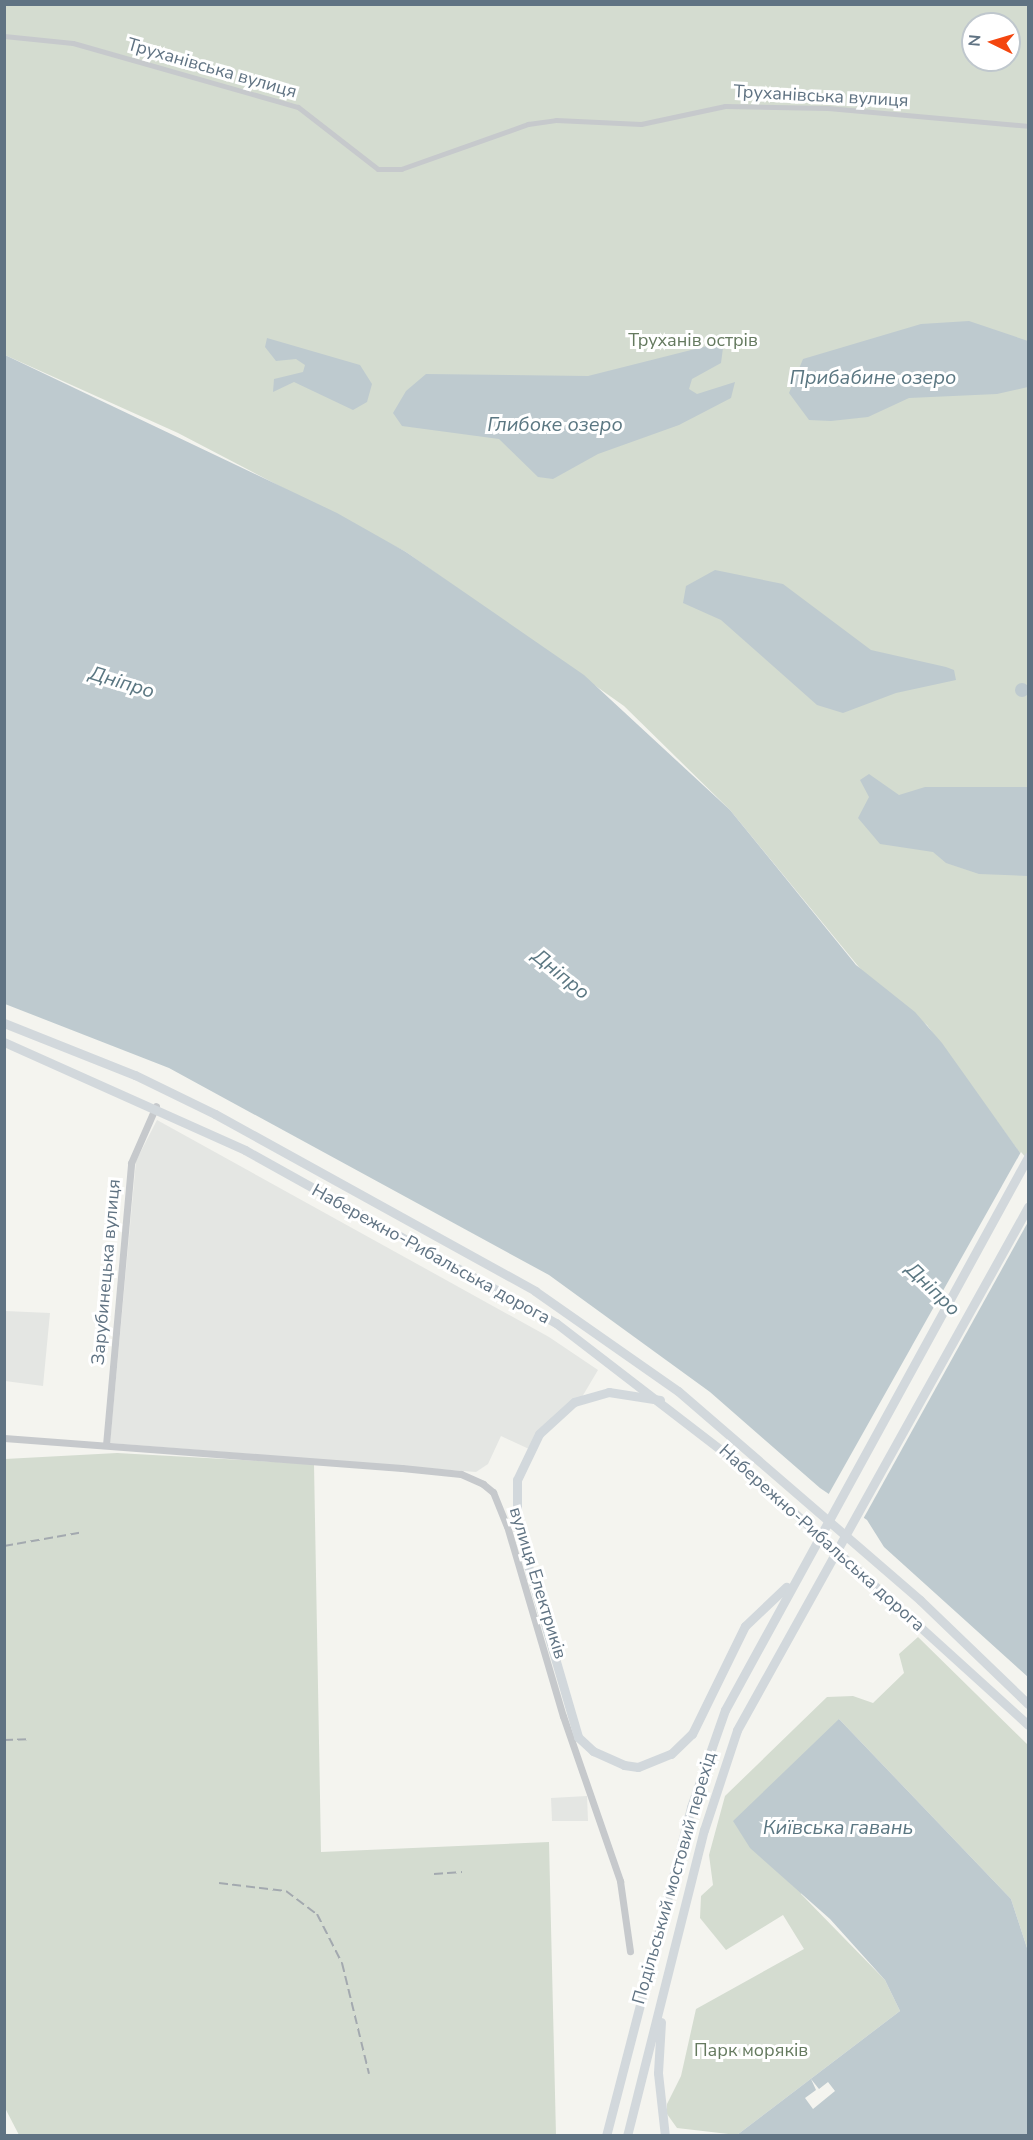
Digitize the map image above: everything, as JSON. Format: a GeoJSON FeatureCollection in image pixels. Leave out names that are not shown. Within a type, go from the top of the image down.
{"type":"FeatureCollection","features":[{"type":"Feature","properties":{"kind":"main road","name":"Набережно-Рибальська дорога"},"geometry":{"type":"LineString","coordinates":[[4,1023],[135,1075],[215,1114],[536,1291],[678,1391],[920,1600],[1029,1704]]}},
{"type":"Feature","properties":{"kind":"main road","name":"Набережно-Рибальська дорога"},"geometry":{"type":"LineString","coordinates":[[4,1042],[156,1106],[512,1296],[663,1400],[1029,1725]]}},
{"type":"Feature","properties":{"kind":"main road","name":"Подільський мостовий перехід"},"geometry":{"type":"LineString","coordinates":[[606,2136],[709,1750],[743,1671],[1029,1156]]}},
{"type":"Feature","properties":{"kind":"main road","name":"Подільський мостовий перехід"},"geometry":{"type":"LineString","coordinates":[[627,2136],[704,1830],[737,1730],[1029,1207]]}},
{"type":"Feature","properties":{"kind":"main road"},"geometry":{"type":"LineString","coordinates":[[663,1400],[609,1392],[587,1396],[553,1419],[523,1461],[515,1489],[518,1528],[572,1726],[585,1745],[612,1761],[638,1767],[671,1754],[692,1734],[746,1626],[794,1580]]}},
{"type":"Feature","properties":{"kind":"main road","name":"Подільський мостовий перехід"},"geometry":{"type":"LineString","coordinates":[[665,1985],[658,2073],[665,2136]]}},
{"type":"Feature","properties":{"kind":"street","name":"Труханівська вулиця"},"geometry":{"type":"LineString","coordinates":[[4,36],[73,43],[298,107],[378,170],[401,169],[528,124],[556,120],[641,124],[725,106],[828,108],[1029,126]]}},
{"type":"Feature","properties":{"kind":"street","name":"Зарубинецька вулиця"},"geometry":{"type":"LineString","coordinates":[[106,1445],[131,1163],[156,1106]]}},
{"type":"Feature","properties":{"kind":"street","name":"вулиця Електриків"},"geometry":{"type":"LineString","coordinates":[[4,1438],[461,1474],[493,1492],[620,1881],[630,1951]]}},
{"type":"Feature","properties":{"kind":"shaded area"},"geometry":{"type":"Polygon","coordinates":[[[157,1120],[549,1337],[598,1370],[582,1397],[529,1449],[501,1436],[488,1464],[476,1472],[110,1443],[136,1161],[157,1120]]]}},
{"type":"Feature","properties":{"kind":"shaded area"},"geometry":{"type":"Polygon","coordinates":[[[5,1311],[50,1313],[43,1386],[5,1381],[5,1311]]]}},
{"type":"Feature","properties":{"kind":"shaded area"},"geometry":{"type":"Polygon","coordinates":[[[587,1796],[588,1821],[552,1821],[551,1798],[587,1796]]]}},
{"type":"Feature","properties":{"kind":"green space","name":"Труханів острів"},"geometry":{"type":"Polygon","coordinates":[[[5,5],[1028,5],[1028,1164],[927,1025],[872,983],[730,810],[624,706],[406,552],[178,433],[5,355],[5,5]]]}},
{"type":"Feature","properties":{"kind":"green space"},"geometry":{"type":"Polygon","coordinates":[[[117,1453],[314,1464],[321,1852],[549,1842],[556,2135],[19,2135],[5,2108],[5,1459],[117,1453]]]}},
{"type":"Feature","properties":{"kind":"green space","name":"Парк моряків"},"geometry":{"type":"Polygon","coordinates":[[[918,1637],[1028,1745],[1028,1951],[1011,1899],[839,1719],[801,1894],[885,1980],[900,2011],[737,2135],[677,2128],[667,2114],[667,2104],[681,2076],[696,2009],[804,1949],[783,1915],[726,1950],[700,1918],[701,1896],[713,1885],[709,1855],[725,1796],[827,1697],[853,1696],[873,1703],[904,1673],[899,1654],[918,1637]]]}},
{"type":"Feature","properties":{"kind":"water","name":"Прибабине озеро"},"geometry":{"type":"Polygon","coordinates":[[[969,321],[1028,341],[1028,387],[997,394],[909,398],[868,417],[831,421],[809,420],[789,393],[803,359],[921,324],[969,321]]]}},
{"type":"Feature","properties":{"kind":"water"},"geometry":{"type":"Polygon","coordinates":[[[267,338],[360,365],[372,384],[367,402],[353,410],[294,382],[273,392],[274,379],[303,372],[305,365],[296,359],[276,361],[265,347],[267,338]]]}},
{"type":"Feature","properties":{"kind":"water","name":"Глибоке озеро"},"geometry":{"type":"Polygon","coordinates":[[[711,345],[723,348],[721,363],[692,379],[689,389],[697,394],[735,382],[731,398],[679,425],[598,454],[553,479],[538,477],[499,439],[402,426],[393,413],[406,391],[426,374],[588,376],[711,345]]]}},
{"type":"Feature","properties":{"kind":"water","name":"Дніпро"},"geometry":{"type":"Polygon","coordinates":[[[5,355],[337,513],[406,552],[584,675],[730,810],[856,965],[915,1012],[942,1043],[1028,1164],[1028,1677],[884,1547],[867,1520],[820,1488],[710,1392],[549,1275],[169,1068],[5,1004],[5,355]]]}},
{"type":"Feature","properties":{"kind":"water"},"geometry":{"type":"Polygon","coordinates":[[[715,570],[783,584],[871,650],[946,667],[954,670],[956,680],[896,693],[843,713],[817,705],[721,620],[683,603],[686,586],[715,570]]]}},
{"type":"Feature","properties":{"kind":"water"},"geometry":{"type":"Polygon","coordinates":[[[1019,683],[1025,683],[1029,690],[1025,697],[1019,697],[1015,693],[1015,687],[1019,683]]]}},
{"type":"Feature","properties":{"kind":"water"},"geometry":{"type":"Polygon","coordinates":[[[869,774],[899,795],[925,787],[1028,787],[1028,876],[979,874],[946,863],[933,852],[880,844],[858,818],[869,797],[860,780],[869,774]]]}},
{"type":"Feature","properties":{"kind":"water","name":"Київська гавань"},"geometry":{"type":"Polygon","coordinates":[[[839,1719],[1011,1899],[1028,1951],[1028,2135],[737,2135],[900,2011],[885,1980],[830,1919],[750,1848],[733,1821],[839,1719]]]}},
{"type":"Feature","properties":{"kind":"pier"},"geometry":{"type":"Polygon","coordinates":[[[1021,1152],[1028,1160],[1028,1222],[862,1521],[827,1497],[1021,1152]]]}},
{"type":"Feature","properties":{"kind":"pier"},"geometry":{"type":"Polygon","coordinates":[[[811,2079],[819,2089],[828,2082],[835,2091],[813,2109],[805,2098],[816,2090],[811,2079]]]}},
{"type":"Feature","properties":{"kind":"railway"},"geometry":{"type":"LineString","coordinates":[[4,1546],[84,1532]]}},
{"type":"Feature","properties":{"kind":"railway"},"geometry":{"type":"LineString","coordinates":[[4,1740],[28,1739]]}},
{"type":"Feature","properties":{"kind":"railway"},"geometry":{"type":"LineString","coordinates":[[434,1874],[462,1872]]}},
{"type":"Feature","properties":{"kind":"railway"},"geometry":{"type":"LineString","coordinates":[[219,1883],[286,1891],[317,1914],[342,1963],[369,2074]]}}]}
